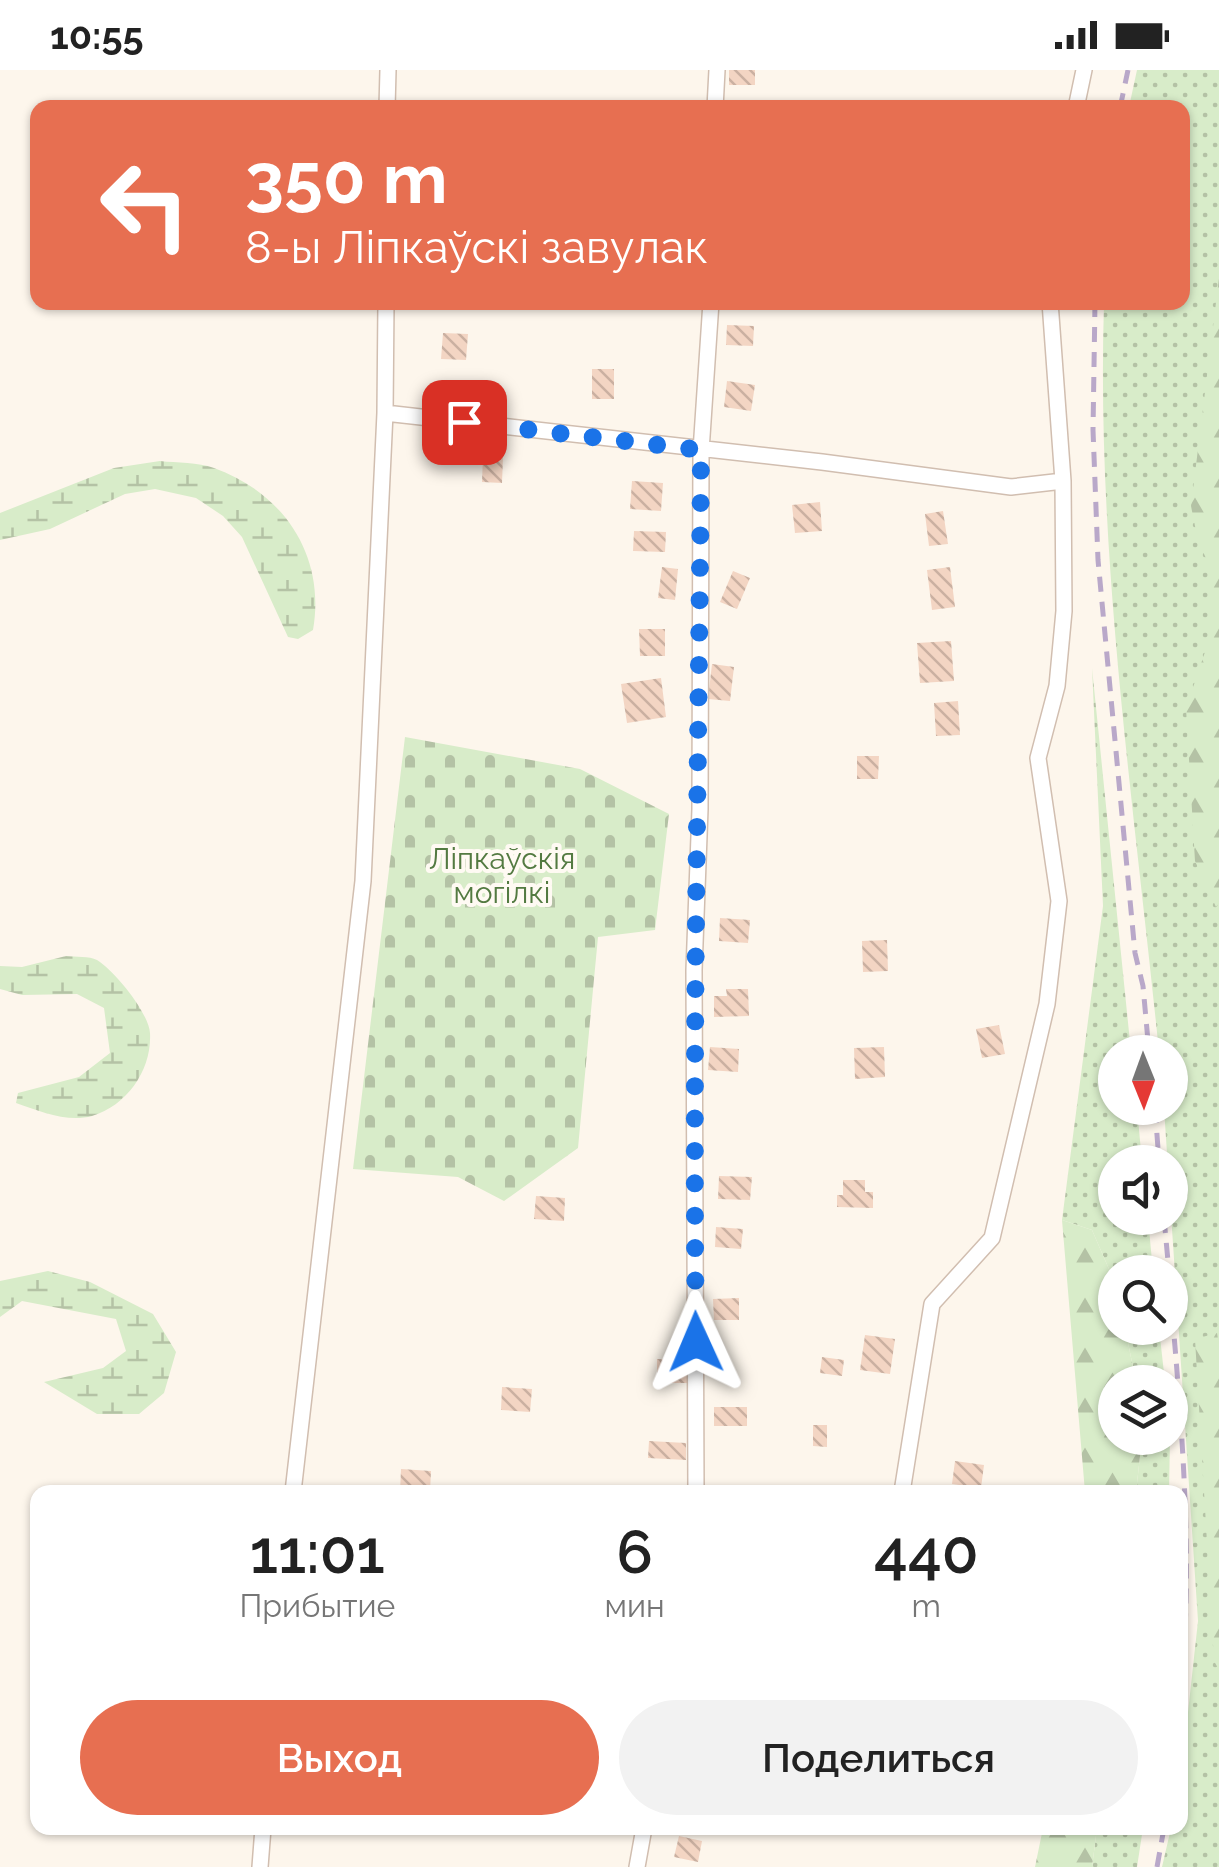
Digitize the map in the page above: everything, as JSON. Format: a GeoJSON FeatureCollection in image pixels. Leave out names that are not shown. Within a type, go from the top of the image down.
{"type":"FeatureCollection","features":[{"type":"Feature","properties":{"kind":"street"},"geometry":{"type":"LineString","coordinates":[[388,70],[388,100]]}},
{"type":"Feature","properties":{"kind":"street"},"geometry":{"type":"LineString","coordinates":[[716,100],[717,70]]}},
{"type":"Feature","properties":{"kind":"street"},"geometry":{"type":"LineString","coordinates":[[1078,100],[1084,70]]}},
{"type":"Feature","properties":{"kind":"street"},"geometry":{"type":"LineString","coordinates":[[294,1485],[364,881],[386,310]]}},
{"type":"Feature","properties":{"kind":"street"},"geometry":{"type":"LineString","coordinates":[[696,1485],[694,970],[700,809],[701,450],[710,310]]}},
{"type":"Feature","properties":{"kind":"street"},"geometry":{"type":"LineString","coordinates":[[903,1485],[932,1304],[992,1238],[1047,1004],[1058,901],[1038,758],[1056,686],[1064,611],[1063,481],[1051,310]]}},
{"type":"Feature","properties":{"kind":"street"},"geometry":{"type":"LineString","coordinates":[[385,412],[1011,487],[1063,481]]}},
{"type":"Feature","properties":{"kind":"street"},"geometry":{"type":"LineString","coordinates":[[260,1867],[262,1835]]}},
{"type":"Feature","properties":{"kind":"street"},"geometry":{"type":"LineString","coordinates":[[637,1867],[643,1835]]}},
{"type":"Feature","properties":{"kind":"green space"},"geometry":{"type":"Polygon","coordinates":[[[1137,70],[1219,70],[1219,1867],[1162,1867],[1169,1835],[1188,1835],[1188,1712],[1198,1621],[1187,1455],[1188,1365],[1181,1365],[1180,1345],[1188,1345],[1188,1255],[1174,1255],[1172,1235],[1188,1235],[1188,1145],[1166,1145],[1165,1125],[1188,1125],[1188,1035],[1157,1035],[1111,584],[1103,397],[1104,310],[1190,310],[1190,100],[1131,100],[1137,70]]]}},
{"type":"Feature","properties":{"kind":"green space"},"geometry":{"type":"Polygon","coordinates":[[[1219,278],[1216,907],[1195,861],[1186,708],[1207,646],[1211,613],[1211,569],[1198,541],[1191,506],[1219,278]]]}},
{"type":"Feature","properties":{"kind":"green space"},"geometry":{"type":"Polygon","coordinates":[[[160,461],[214,468],[261,493],[280,511],[306,553],[313,577],[313,630],[298,639],[288,637],[242,537],[223,516],[196,498],[155,489],[125,494],[50,529],[0,540],[0,513],[114,468],[160,461]]]}},
{"type":"Feature","properties":{"kind":"green space"},"geometry":{"type":"Polygon","coordinates":[[[1092,668],[1129,1035],[1098,1035],[1098,1125],[1139,1125],[1140,1145],[1098,1145],[1098,1235],[1150,1235],[1151,1255],[1103,1255],[1092,1230],[1062,1220],[1103,906],[1092,668]]]}},
{"type":"Feature","properties":{"kind":"green space","name":"Ліпкаўскія могілкі"},"geometry":{"type":"Polygon","coordinates":[[[405,737],[580,769],[669,814],[655,930],[598,937],[578,1148],[504,1201],[458,1177],[353,1169],[405,737]]]}},
{"type":"Feature","properties":{"kind":"green space"},"geometry":{"type":"Polygon","coordinates":[[[66,956],[90,958],[104,965],[137,1004],[150,1033],[147,1060],[135,1084],[105,1111],[83,1118],[54,1115],[16,1103],[18,1093],[79,1077],[110,1053],[104,1008],[77,994],[22,995],[0,989],[0,966],[22,967],[66,956]]]}},
{"type":"Feature","properties":{"kind":"green space"},"geometry":{"type":"Polygon","coordinates":[[[1062,1220],[1092,1230],[1103,1255],[1098,1255],[1098,1345],[1128,1345],[1133,1365],[1098,1365],[1098,1455],[1140,1455],[1137,1485],[1084,1485],[1062,1220]]]}},
{"type":"Feature","properties":{"kind":"green space"},"geometry":{"type":"Polygon","coordinates":[[[48,1271],[90,1282],[153,1314],[176,1352],[164,1393],[139,1414],[97,1414],[44,1382],[103,1368],[126,1351],[116,1319],[22,1301],[0,1317],[0,1281],[48,1271]]]}},
{"type":"Feature","properties":{"kind":"green space"},"geometry":{"type":"Polygon","coordinates":[[[1217,1333],[1219,1670],[1214,1661],[1195,1339],[1217,1333]]]}},
{"type":"Feature","properties":{"kind":"green space"},"geometry":{"type":"Polygon","coordinates":[[[1128,1345],[1161,1345],[1163,1365],[1133,1365],[1128,1345]]]}},
{"type":"Feature","properties":{"kind":"green space"},"geometry":{"type":"Polygon","coordinates":[[[1140,1455],[1170,1455],[1169,1485],[1137,1485],[1140,1455]]]}},
{"type":"Feature","properties":{"kind":"green space"},"geometry":{"type":"Polygon","coordinates":[[[1042,1835],[1096,1835],[1092,1867],[1035,1867],[1042,1835]]]}},
{"type":"Feature","properties":{"kind":"green space"},"geometry":{"type":"Polygon","coordinates":[[[1096,1835],[1142,1835],[1137,1867],[1092,1867],[1096,1835]]]}},
{"type":"Feature","properties":{"kind":"building"},"geometry":{"type":"Polygon","coordinates":[[[729,70],[755,70],[755,85],[729,85],[729,70]]]}},
{"type":"Feature","properties":{"kind":"building"},"geometry":{"type":"Polygon","coordinates":[[[727,325],[754,326],[753,346],[726,345],[727,325]]]}},
{"type":"Feature","properties":{"kind":"building"},"geometry":{"type":"Polygon","coordinates":[[[443,333],[468,334],[466,360],[441,359],[443,333]]]}},
{"type":"Feature","properties":{"kind":"building"},"geometry":{"type":"Polygon","coordinates":[[[592,369],[614,369],[614,399],[592,399],[592,369]]]}},
{"type":"Feature","properties":{"kind":"building"},"geometry":{"type":"Polygon","coordinates":[[[727,381],[755,385],[751,411],[724,407],[727,381]]]}},
{"type":"Feature","properties":{"kind":"building"},"geometry":{"type":"Polygon","coordinates":[[[483,456],[503,457],[502,483],[482,482],[483,456]]]}},
{"type":"Feature","properties":{"kind":"building"},"geometry":{"type":"Polygon","coordinates":[[[632,481],[663,483],[661,511],[630,509],[632,481]]]}},
{"type":"Feature","properties":{"kind":"building"},"geometry":{"type":"Polygon","coordinates":[[[820,502],[822,531],[795,533],[792,505],[820,502]]]}},
{"type":"Feature","properties":{"kind":"building"},"geometry":{"type":"Polygon","coordinates":[[[943,511],[948,544],[929,546],[925,514],[943,511]]]}},
{"type":"Feature","properties":{"kind":"building"},"geometry":{"type":"Polygon","coordinates":[[[634,531],[666,532],[665,552],[633,551],[634,531]]]}},
{"type":"Feature","properties":{"kind":"building"},"geometry":{"type":"Polygon","coordinates":[[[662,567],[678,569],[675,600],[658,598],[662,567]]]}},
{"type":"Feature","properties":{"kind":"building"},"geometry":{"type":"Polygon","coordinates":[[[950,567],[955,607],[932,610],[927,570],[950,567]]]}},
{"type":"Feature","properties":{"kind":"building"},"geometry":{"type":"Polygon","coordinates":[[[733,571],[750,578],[737,609],[720,602],[733,571]]]}},
{"type":"Feature","properties":{"kind":"building"},"geometry":{"type":"Polygon","coordinates":[[[639,629],[665,629],[665,656],[640,656],[639,629]]]}},
{"type":"Feature","properties":{"kind":"building"},"geometry":{"type":"Polygon","coordinates":[[[951,641],[954,681],[920,683],[917,643],[951,641]]]}},
{"type":"Feature","properties":{"kind":"building"},"geometry":{"type":"Polygon","coordinates":[[[712,664],[734,667],[730,701],[708,699],[712,664]]]}},
{"type":"Feature","properties":{"kind":"building"},"geometry":{"type":"Polygon","coordinates":[[[661,678],[666,717],[627,723],[621,684],[661,678]]]}},
{"type":"Feature","properties":{"kind":"building"},"geometry":{"type":"Polygon","coordinates":[[[958,701],[960,735],[936,736],[934,703],[958,701]]]}},
{"type":"Feature","properties":{"kind":"building"},"geometry":{"type":"Polygon","coordinates":[[[857,756],[879,756],[878,779],[857,779],[857,756]]]}},
{"type":"Feature","properties":{"kind":"building"},"geometry":{"type":"Polygon","coordinates":[[[720,918],[750,920],[748,943],[719,941],[720,918]]]}},
{"type":"Feature","properties":{"kind":"building"},"geometry":{"type":"Polygon","coordinates":[[[887,940],[888,971],[863,972],[862,941],[887,940]]]}},
{"type":"Feature","properties":{"kind":"building"},"geometry":{"type":"Polygon","coordinates":[[[726,989],[748,989],[749,1016],[714,1017],[714,996],[727,996],[726,989]]]}},
{"type":"Feature","properties":{"kind":"building"},"geometry":{"type":"Polygon","coordinates":[[[999,1025],[1005,1054],[982,1058],[976,1029],[999,1025]]]}},
{"type":"Feature","properties":{"kind":"building"},"geometry":{"type":"Polygon","coordinates":[[[710,1047],[739,1049],[738,1072],[708,1070],[710,1047]]]}},
{"type":"Feature","properties":{"kind":"building"},"geometry":{"type":"Polygon","coordinates":[[[884,1047],[885,1077],[855,1079],[854,1048],[884,1047]]]}},
{"type":"Feature","properties":{"kind":"building"},"geometry":{"type":"Polygon","coordinates":[[[719,1176],[752,1177],[750,1200],[718,1199],[719,1176]]]}},
{"type":"Feature","properties":{"kind":"building"},"geometry":{"type":"Polygon","coordinates":[[[843,1180],[865,1180],[865,1192],[873,1192],[873,1208],[837,1207],[837,1195],[843,1195],[843,1180]]]}},
{"type":"Feature","properties":{"kind":"building"},"geometry":{"type":"Polygon","coordinates":[[[536,1196],[565,1198],[564,1221],[534,1219],[536,1196]]]}},
{"type":"Feature","properties":{"kind":"building"},"geometry":{"type":"Polygon","coordinates":[[[716,1227],[743,1229],[741,1249],[715,1247],[716,1227]]]}},
{"type":"Feature","properties":{"kind":"building"},"geometry":{"type":"Polygon","coordinates":[[[739,1298],[739,1320],[714,1320],[713,1299],[739,1298]]]}},
{"type":"Feature","properties":{"kind":"building"},"geometry":{"type":"Polygon","coordinates":[[[865,1335],[895,1339],[890,1374],[860,1370],[865,1335]]]}},
{"type":"Feature","properties":{"kind":"building"},"geometry":{"type":"Polygon","coordinates":[[[822,1357],[844,1360],[842,1376],[820,1373],[822,1357]]]}},
{"type":"Feature","properties":{"kind":"building"},"geometry":{"type":"Polygon","coordinates":[[[657,1359],[687,1360],[687,1383],[657,1383],[657,1359]]]}},
{"type":"Feature","properties":{"kind":"building"},"geometry":{"type":"Polygon","coordinates":[[[502,1387],[532,1389],[530,1412],[501,1410],[502,1387]]]}},
{"type":"Feature","properties":{"kind":"building"},"geometry":{"type":"Polygon","coordinates":[[[714,1407],[747,1407],[747,1426],[714,1426],[714,1407]]]}},
{"type":"Feature","properties":{"kind":"building"},"geometry":{"type":"Polygon","coordinates":[[[813,1425],[827,1425],[827,1447],[813,1446],[813,1425]]]}},
{"type":"Feature","properties":{"kind":"building"},"geometry":{"type":"Polygon","coordinates":[[[649,1441],[686,1443],[686,1460],[648,1458],[649,1441]]]}},
{"type":"Feature","properties":{"kind":"building"},"geometry":{"type":"Polygon","coordinates":[[[955,1461],[984,1465],[981,1485],[952,1484],[955,1461]]]}},
{"type":"Feature","properties":{"kind":"building"},"geometry":{"type":"Polygon","coordinates":[[[401,1469],[431,1471],[430,1485],[400,1485],[401,1469]]]}},
{"type":"Feature","properties":{"kind":"building"},"geometry":{"type":"Polygon","coordinates":[[[679,1836],[702,1841],[698,1862],[674,1857],[679,1836]]]}},
{"type":"Feature","properties":{"kind":"railway"},"geometry":{"type":"LineString","coordinates":[[1122,100],[1128,70]]}},
{"type":"Feature","properties":{"kind":"railway"},"geometry":{"type":"LineString","coordinates":[[1095,310],[1093,430],[1098,560],[1135,953],[1147,1035]]}},
{"type":"Feature","properties":{"kind":"railway"},"geometry":{"type":"LineString","coordinates":[[1156,1125],[1158,1145]]}},
{"type":"Feature","properties":{"kind":"railway"},"geometry":{"type":"LineString","coordinates":[[1166,1235],[1167,1255]]}},
{"type":"Feature","properties":{"kind":"railway"},"geometry":{"type":"LineString","coordinates":[[1174,1345],[1184,1485]]}},
{"type":"Feature","properties":{"kind":"railway"},"geometry":{"type":"LineString","coordinates":[[1157,1867],[1163,1835]]}},
{"type":"Feature","properties":{"kind":"route"},"geometry":{"type":"LineString","coordinates":[[464,422],[701,450],[700,809],[694,970],[696,1342]]}}]}
